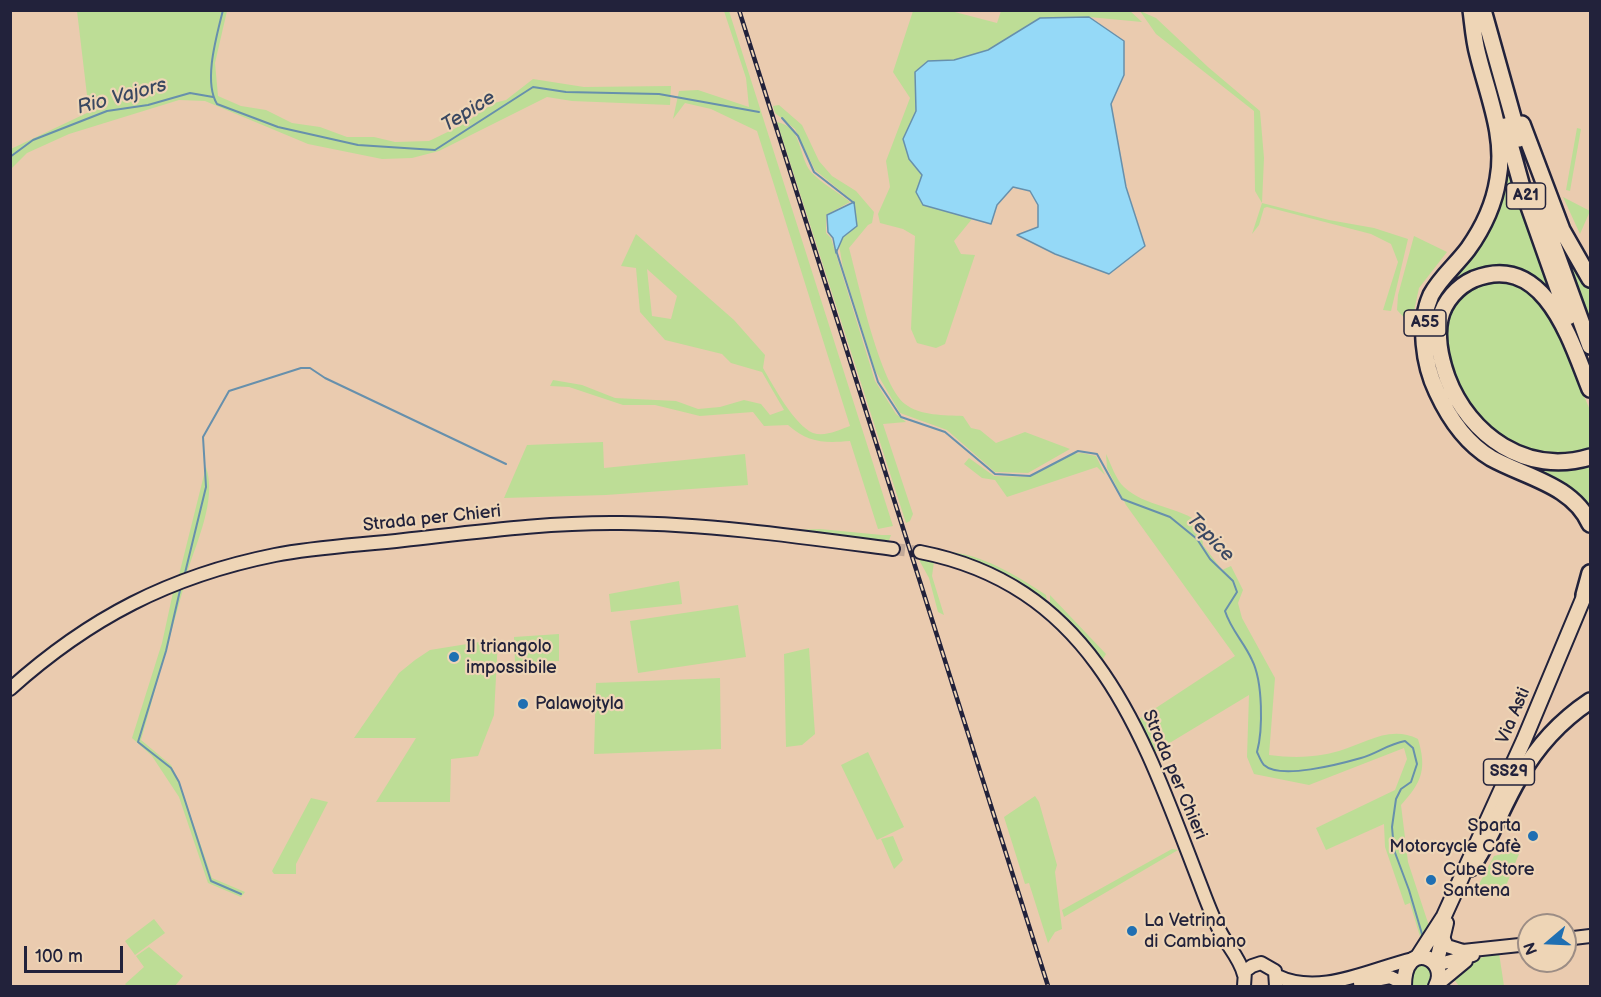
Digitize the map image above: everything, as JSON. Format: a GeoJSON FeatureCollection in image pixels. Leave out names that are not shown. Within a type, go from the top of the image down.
{"type":"FeatureCollection","features":[{"type":"Feature","properties":{"kind":"highway","name":"A21"},"geometry":{"type":"LineString","coordinates":[[1472,10],[1522,187],[1590,378]]}},
{"type":"Feature","properties":{"kind":"highway","name":"A55"},"geometry":{"type":"LineString","coordinates":[[1472,10],[1477,52],[1499,137],[1499,178],[1484,226],[1432,294],[1425,312],[1426,361],[1435,390],[1450,418],[1467,439],[1489,457],[1555,488],[1579,505],[1590,524]]}},
{"type":"Feature","properties":{"kind":"highway"},"geometry":{"type":"LineString","coordinates":[[1483,10],[1530,178],[1590,346]]}},
{"type":"Feature","properties":{"kind":"highway"},"geometry":{"type":"LineString","coordinates":[[1488,28],[1504,63],[1523,127],[1562,230],[1590,279]]}},
{"type":"Feature","properties":{"kind":"highway"},"geometry":{"type":"LineString","coordinates":[[1523,127],[1567,223],[1590,260]]}},
{"type":"Feature","properties":{"kind":"highway","name":"A55"},"geometry":{"type":"LineString","coordinates":[[1590,390],[1563,323],[1550,301],[1527,282],[1497,274],[1483,276],[1456,290],[1446,304],[1440,320],[1439,340],[1443,367],[1461,408],[1478,428],[1496,443],[1518,454],[1538,460],[1560,462],[1590,457]]}},
{"type":"Feature","properties":{"kind":"highway"},"geometry":{"type":"LineString","coordinates":[[1588,592],[1590,573]]}},
{"type":"Feature","properties":{"kind":"highway"},"geometry":{"type":"LineString","coordinates":[[1471,868],[1489,843],[1518,779],[1536,751],[1557,726],[1590,700]]}},
{"type":"Feature","properties":{"kind":"main road","name":"Strada per Chieri"},"geometry":{"type":"LineString","coordinates":[[10,689],[42,661],[98,621],[155,591],[228,566],[278,555],[476,532],[621,523],[760,532],[893,549]]}},
{"type":"Feature","properties":{"kind":"main road","name":"Strada per Chieri"},"geometry":{"type":"LineString","coordinates":[[920,552],[954,559],[1004,580],[1044,607],[1068,628],[1088,653],[1122,703],[1146,748],[1223,937],[1244,981]]}},
{"type":"Feature","properties":{"kind":"main road","name":"Via Asti"},"geometry":{"type":"LineString","coordinates":[[1436,986],[1439,978],[1436,965],[1442,935],[1588,592]]}},
{"type":"Feature","properties":{"kind":"main road","name":"Via Asti"},"geometry":{"type":"LineString","coordinates":[[1405,986],[1404,970],[1415,959],[1444,916],[1588,592]]}},
{"type":"Feature","properties":{"kind":"main road"},"geometry":{"type":"LineString","coordinates":[[1442,935],[1447,946],[1454,950],[1517,946]]}},
{"type":"Feature","properties":{"kind":"main road","name":"Strada per Chieri"},"geometry":{"type":"LineString","coordinates":[[1223,937],[1255,964],[1271,967],[1276,982]]}},
{"type":"Feature","properties":{"kind":"main road"},"geometry":{"type":"LineString","coordinates":[[1276,982],[1322,985],[1415,959],[1425,958],[1436,965],[1490,949]]}},
{"type":"Feature","properties":{"kind":"main road"},"geometry":{"type":"LineString","coordinates":[[1436,986],[1475,954]]}},
{"type":"Feature","properties":{"kind":"main road"},"geometry":{"type":"LineString","coordinates":[[1244,981],[1255,964]]}},
{"type":"Feature","properties":{"kind":"main road"},"geometry":{"type":"LineString","coordinates":[[1345,987],[1390,976],[1405,986]]}},
{"type":"Feature","properties":{"kind":"green space"},"geometry":{"type":"Polygon","coordinates":[[[1129,10],[1142,22],[1089,17],[1040,18],[988,50],[954,60],[928,61],[915,72],[916,111],[903,139],[909,159],[922,175],[924,205],[972,219],[954,241],[961,254],[975,255],[945,344],[936,348],[917,343],[911,329],[915,236],[903,229],[880,223],[878,214],[890,187],[886,161],[910,98],[893,72],[913,11],[951,11],[997,23],[1001,11],[1129,10]]]}},
{"type":"Feature","properties":{"kind":"green space"},"geometry":{"type":"Polygon","coordinates":[[[77,11],[227,11],[215,63],[218,96],[241,106],[266,110],[292,123],[320,127],[347,137],[374,137],[395,142],[429,141],[460,126],[494,103],[506,100],[533,79],[584,87],[671,86],[670,105],[572,101],[547,97],[439,151],[412,158],[382,159],[308,144],[205,101],[179,100],[69,134],[27,153],[11,169],[11,149],[89,112],[77,11]]]}},
{"type":"Feature","properties":{"kind":"green space"},"geometry":{"type":"Polygon","coordinates":[[[724,11],[729,11],[893,526],[878,529],[850,441],[817,440],[802,435],[788,425],[764,426],[753,412],[700,416],[655,405],[623,405],[569,387],[550,386],[553,380],[582,385],[615,398],[676,401],[698,409],[720,407],[744,400],[761,404],[770,415],[784,410],[762,372],[731,363],[722,354],[665,340],[640,312],[636,268],[621,266],[636,234],[734,320],[765,355],[763,368],[785,404],[806,429],[822,434],[850,426],[757,131],[711,109],[685,103],[673,119],[679,91],[698,90],[749,107],[746,78],[724,11]],[[647,269],[652,316],[671,319],[677,296],[647,269]]]}},
{"type":"Feature","properties":{"kind":"green space"},"geometry":{"type":"Polygon","coordinates":[[[1140,11],[1156,18],[1208,67],[1260,111],[1264,158],[1262,203],[1255,191],[1254,111],[1156,34],[1140,11]]]}},
{"type":"Feature","properties":{"kind":"green space"},"geometry":{"type":"Polygon","coordinates":[[[779,105],[802,125],[819,161],[832,176],[856,191],[874,212],[872,223],[849,248],[879,355],[896,393],[905,404],[918,411],[963,416],[971,428],[980,430],[996,443],[1025,432],[1070,449],[1028,473],[995,472],[947,430],[900,413],[875,370],[843,268],[839,245],[843,237],[857,226],[854,202],[815,170],[795,129],[775,113],[773,106],[779,105]]]}},
{"type":"Feature","properties":{"kind":"green space"},"geometry":{"type":"Polygon","coordinates":[[[777,122],[785,125],[796,136],[811,172],[850,202],[826,215],[826,233],[831,238],[875,381],[896,414],[906,422],[883,424],[913,514],[910,521],[906,523],[777,122]]]}},
{"type":"Feature","properties":{"kind":"green space"},"geometry":{"type":"Polygon","coordinates":[[[1577,128],[1581,129],[1570,191],[1566,190],[1577,128]]]}},
{"type":"Feature","properties":{"kind":"green space"},"geometry":{"type":"Polygon","coordinates":[[[1506,161],[1548,290],[1522,272],[1500,269],[1439,304],[1450,400],[1468,426],[1486,443],[1509,456],[1590,460],[1590,513],[1485,449],[1465,431],[1435,377],[1429,317],[1447,278],[1485,238],[1501,203],[1506,161]]]}},
{"type":"Feature","properties":{"kind":"green space"},"geometry":{"type":"Polygon","coordinates":[[[1563,197],[1590,211],[1580,234],[1563,197]]]}},
{"type":"Feature","properties":{"kind":"green space"},"geometry":{"type":"Polygon","coordinates":[[[1262,203],[1329,220],[1374,228],[1408,239],[1391,311],[1383,310],[1398,262],[1391,244],[1371,234],[1267,207],[1264,208],[1259,225],[1252,234],[1262,203]]]}},
{"type":"Feature","properties":{"kind":"green space"},"geometry":{"type":"Polygon","coordinates":[[[1546,204],[1590,285],[1590,323],[1546,204]]]}},
{"type":"Feature","properties":{"kind":"green space"},"geometry":{"type":"Polygon","coordinates":[[[1414,236],[1447,252],[1419,288],[1411,325],[1397,310],[1398,295],[1414,236]]]}},
{"type":"Feature","properties":{"kind":"green space"},"geometry":{"type":"Polygon","coordinates":[[[1493,279],[1520,286],[1543,300],[1590,410],[1590,451],[1570,456],[1532,454],[1505,444],[1464,404],[1444,349],[1449,306],[1461,292],[1493,279]]]}},
{"type":"Feature","properties":{"kind":"green space"},"geometry":{"type":"Polygon","coordinates":[[[603,442],[604,468],[745,454],[748,485],[606,495],[504,498],[527,445],[603,442]]]}},
{"type":"Feature","properties":{"kind":"green space"},"geometry":{"type":"Polygon","coordinates":[[[1082,453],[1096,456],[1105,475],[1097,467],[1007,497],[995,480],[982,478],[964,464],[969,458],[994,476],[1030,477],[1072,454],[1082,453]]]}},
{"type":"Feature","properties":{"kind":"green space"},"geometry":{"type":"Polygon","coordinates":[[[1106,454],[1124,487],[1142,499],[1183,513],[1201,524],[1203,545],[1222,570],[1231,566],[1243,590],[1238,603],[1242,618],[1275,678],[1269,755],[1295,757],[1321,755],[1388,735],[1408,735],[1418,739],[1422,759],[1421,775],[1414,789],[1401,805],[1408,862],[1431,932],[1421,940],[1410,903],[1405,905],[1385,847],[1384,824],[1326,850],[1316,828],[1395,790],[1407,759],[1404,748],[1309,785],[1254,774],[1247,757],[1249,695],[1153,753],[1136,721],[1235,656],[1126,505],[1107,468],[1106,454]]]}},
{"type":"Feature","properties":{"kind":"green space"},"geometry":{"type":"Polygon","coordinates":[[[206,467],[209,493],[204,520],[187,573],[179,575],[206,467]]]}},
{"type":"Feature","properties":{"kind":"green space"},"geometry":{"type":"Polygon","coordinates":[[[820,529],[891,535],[888,543],[789,530],[820,529]]]}},
{"type":"Feature","properties":{"kind":"green space"},"geometry":{"type":"Polygon","coordinates":[[[945,551],[973,557],[998,567],[1046,595],[1047,602],[1010,576],[945,551]]]}},
{"type":"Feature","properties":{"kind":"green space"},"geometry":{"type":"Polygon","coordinates":[[[918,558],[934,562],[932,576],[944,615],[938,612],[929,578],[918,558]]]}},
{"type":"Feature","properties":{"kind":"green space"},"geometry":{"type":"Polygon","coordinates":[[[679,581],[682,604],[611,612],[609,594],[679,581]]]}},
{"type":"Feature","properties":{"kind":"green space"},"geometry":{"type":"Polygon","coordinates":[[[184,586],[141,740],[171,765],[178,779],[212,878],[245,892],[241,897],[208,883],[179,797],[152,756],[132,738],[162,643],[174,588],[184,586]]]}},
{"type":"Feature","properties":{"kind":"green space"},"geometry":{"type":"Polygon","coordinates":[[[1050,595],[1106,654],[1101,662],[1068,620],[1050,605],[1050,595]]]}},
{"type":"Feature","properties":{"kind":"green space"},"geometry":{"type":"Polygon","coordinates":[[[738,605],[746,657],[638,673],[630,621],[738,605]]]}},
{"type":"Feature","properties":{"kind":"green space"},"geometry":{"type":"Polygon","coordinates":[[[559,634],[559,661],[515,663],[514,637],[559,634]]]}},
{"type":"Feature","properties":{"kind":"green space"},"geometry":{"type":"Polygon","coordinates":[[[498,639],[494,715],[478,756],[451,759],[450,802],[376,802],[416,738],[354,738],[399,673],[430,650],[498,639]]]}},
{"type":"Feature","properties":{"kind":"green space"},"geometry":{"type":"Polygon","coordinates":[[[809,648],[815,734],[802,745],[786,747],[784,654],[809,648]]]}},
{"type":"Feature","properties":{"kind":"green space"},"geometry":{"type":"Polygon","coordinates":[[[720,678],[721,749],[594,754],[596,683],[720,678]]]}},
{"type":"Feature","properties":{"kind":"green space"},"geometry":{"type":"Polygon","coordinates":[[[868,752],[904,827],[877,840],[841,765],[868,752]]]}},
{"type":"Feature","properties":{"kind":"green space"},"geometry":{"type":"Polygon","coordinates":[[[1035,796],[1039,802],[1057,865],[1055,872],[1062,929],[1055,932],[1048,943],[1029,883],[1025,884],[1004,817],[1035,796]]]}},
{"type":"Feature","properties":{"kind":"green space"},"geometry":{"type":"Polygon","coordinates":[[[311,798],[328,802],[296,864],[296,874],[274,874],[272,871],[311,798]]]}},
{"type":"Feature","properties":{"kind":"green space"},"geometry":{"type":"Polygon","coordinates":[[[893,836],[903,860],[894,869],[881,839],[893,836]]]}},
{"type":"Feature","properties":{"kind":"green space"},"geometry":{"type":"Polygon","coordinates":[[[1172,849],[1178,850],[1064,917],[1062,910],[1172,849]]]}},
{"type":"Feature","properties":{"kind":"green space"},"geometry":{"type":"Polygon","coordinates":[[[1521,849],[1503,893],[1477,888],[1494,856],[1521,849]]]}},
{"type":"Feature","properties":{"kind":"green space"},"geometry":{"type":"Polygon","coordinates":[[[154,919],[165,933],[135,955],[125,941],[154,919]]]}},
{"type":"Feature","properties":{"kind":"green space"},"geometry":{"type":"Polygon","coordinates":[[[149,947],[183,976],[175,986],[127,986],[125,984],[144,967],[136,956],[149,947]]]}},
{"type":"Feature","properties":{"kind":"green space"},"geometry":{"type":"Polygon","coordinates":[[[1499,953],[1504,986],[1459,986],[1452,977],[1480,958],[1499,953]]]}},
{"type":"Feature","properties":{"kind":"green space"},"geometry":{"type":"Polygon","coordinates":[[[1421,964],[1429,968],[1433,976],[1429,984],[1421,988],[1413,984],[1409,976],[1413,968],[1421,964]]]}},
{"type":"Feature","properties":{"kind":"water"},"geometry":{"type":"Polygon","coordinates":[[[1089,17],[1124,41],[1124,75],[1111,104],[1126,187],[1145,246],[1109,274],[1055,254],[1017,235],[1038,227],[1038,205],[1030,191],[1013,187],[997,205],[991,224],[923,205],[916,192],[922,175],[909,159],[903,139],[916,111],[915,72],[928,61],[954,60],[988,50],[1040,18],[1089,17]]]}},
{"type":"Feature","properties":{"kind":"water"},"geometry":{"type":"Polygon","coordinates":[[[854,202],[857,226],[843,237],[836,253],[833,238],[828,232],[827,215],[854,202]]]}},
{"type":"Feature","properties":{"kind":"waterway","name":"Tepice"},"geometry":{"type":"LineString","coordinates":[[223,10],[211,71],[211,83],[217,104],[278,127],[358,145],[435,150],[533,87],[566,92],[659,94],[759,112]]}},
{"type":"Feature","properties":{"kind":"waterway","name":"Rio Vajors"},"geometry":{"type":"LineString","coordinates":[[10,157],[33,140],[107,111],[148,105],[190,93],[213,97]]}},
{"type":"Feature","properties":{"kind":"waterway","name":"Tepice"},"geometry":{"type":"LineString","coordinates":[[782,118],[798,136],[814,172],[854,203]]}},
{"type":"Feature","properties":{"kind":"waterway","name":"Tepice"},"geometry":{"type":"LineString","coordinates":[[836,250],[878,382],[901,417],[945,432],[995,474],[1030,476],[1078,451],[1097,454],[1122,499],[1170,517],[1197,539],[1210,559],[1233,581],[1237,592],[1225,611],[1256,669],[1261,706],[1257,752],[1264,765],[1272,769],[1296,771],[1361,758],[1405,741],[1413,748],[1417,764],[1411,782],[1401,789],[1396,799],[1392,827],[1394,850],[1422,934]]}},
{"type":"Feature","properties":{"kind":"waterway"},"geometry":{"type":"LineString","coordinates":[[185,573],[206,487],[203,437],[229,391],[301,368],[310,368],[325,378],[506,464]]}},
{"type":"Feature","properties":{"kind":"waterway"},"geometry":{"type":"LineString","coordinates":[[181,586],[166,651],[138,742],[171,768],[179,782],[211,881],[241,894]]}},
{"type":"Feature","properties":{"kind":"tunnel"},"geometry":{"type":"LineString","coordinates":[[893,549],[920,552]]}},
{"type":"Feature","properties":{"kind":"railway"},"geometry":{"type":"LineString","coordinates":[[739,10],[1048,986]]}},
{"type":"Feature","properties":{"kind":"place","name":"Il triangolo impossibile"},"geometry":{"type":"Point","coordinates":[454,657]}},
{"type":"Feature","properties":{"kind":"place","name":"Palawojtyla"},"geometry":{"type":"Point","coordinates":[523,704]}},
{"type":"Feature","properties":{"kind":"place","name":"Sparta Motorcycle Cafè"},"geometry":{"type":"Point","coordinates":[1533,836]}},
{"type":"Feature","properties":{"kind":"place","name":"Cube Store Santena"},"geometry":{"type":"Point","coordinates":[1431,880]}},
{"type":"Feature","properties":{"kind":"place","name":"La Vetrina di Cambiano"},"geometry":{"type":"Point","coordinates":[1132,931]}}]}
